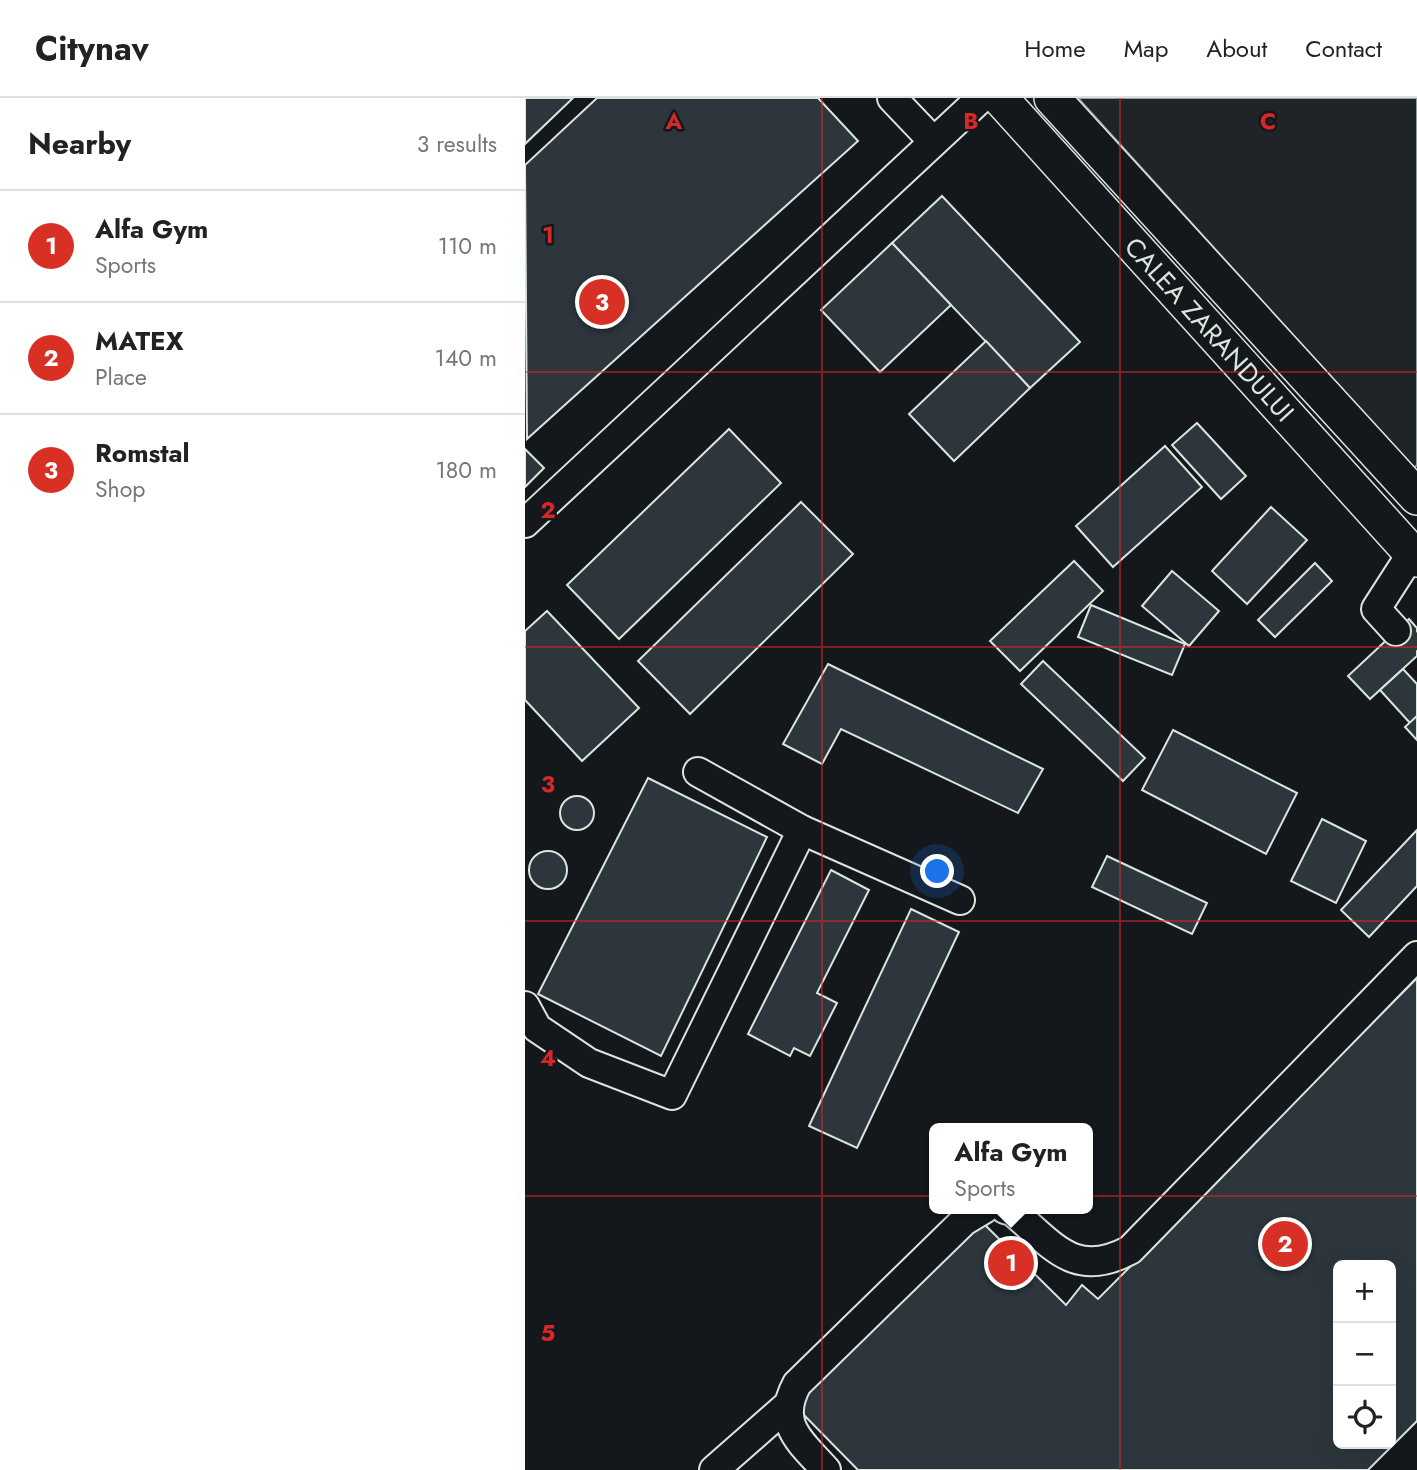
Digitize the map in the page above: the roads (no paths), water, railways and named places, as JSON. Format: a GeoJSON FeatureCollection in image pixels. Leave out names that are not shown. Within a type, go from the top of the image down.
{"type":"FeatureCollection","features":[{"type":"Feature","properties":{"kind":"main road","name":"CALEA ZARANDULUI"},"geometry":{"type":"LineString","coordinates":[[1000,98],[1415,556]]}},
{"type":"Feature","properties":{"kind":"main road","name":"CALEA ZARANDULUI"},"geometry":{"type":"LineString","coordinates":[[1052,98],[1417,497]]}},
{"type":"Feature","properties":{"kind":"lane"},"geometry":{"type":"LineString","coordinates":[[892,98],[933,141]]}},
{"type":"Feature","properties":{"kind":"lane"},"geometry":{"type":"LineString","coordinates":[[525,523],[981,98]]}},
{"type":"Feature","properties":{"kind":"lane"},"geometry":{"type":"LineString","coordinates":[[1397,631],[1376,609],[1415,556]]}},
{"type":"Feature","properties":{"kind":"lane"},"geometry":{"type":"LineString","coordinates":[[698,772],[802,830],[960,900]]}},
{"type":"Feature","properties":{"kind":"lane"},"geometry":{"type":"LineString","coordinates":[[525,1006],[537,1028],[589,1063],[672,1096],[802,830]]}},
{"type":"Feature","properties":{"kind":"lane"},"geometry":{"type":"LineString","coordinates":[[1014,1214],[1067,1257],[1095,1262],[1130,1250],[1417,956]]}},
{"type":"Feature","properties":{"kind":"lane"},"geometry":{"type":"LineString","coordinates":[[714,1470],[788,1405],[797,1384],[964,1221],[976,1214]]}},
{"type":"Feature","properties":{"kind":"lane"},"geometry":{"type":"LineString","coordinates":[[788,1405],[791,1429],[826,1470]]}},
{"type":"Feature","properties":{"kind":"tunnel"},"geometry":{"type":"LineString","coordinates":[[1396,631],[1417,653]]}},
{"type":"Feature","properties":{"kind":"place","name":"Romstal"},"geometry":{"type":"Point","coordinates":[602,302]}},
{"type":"Feature","properties":{"kind":"place","name":"MATEX"},"geometry":{"type":"Point","coordinates":[1285,1244]}},
{"type":"Feature","properties":{"kind":"place","name":"Alfa Gym"},"geometry":{"type":"Point","coordinates":[1011,1263]}}]}
